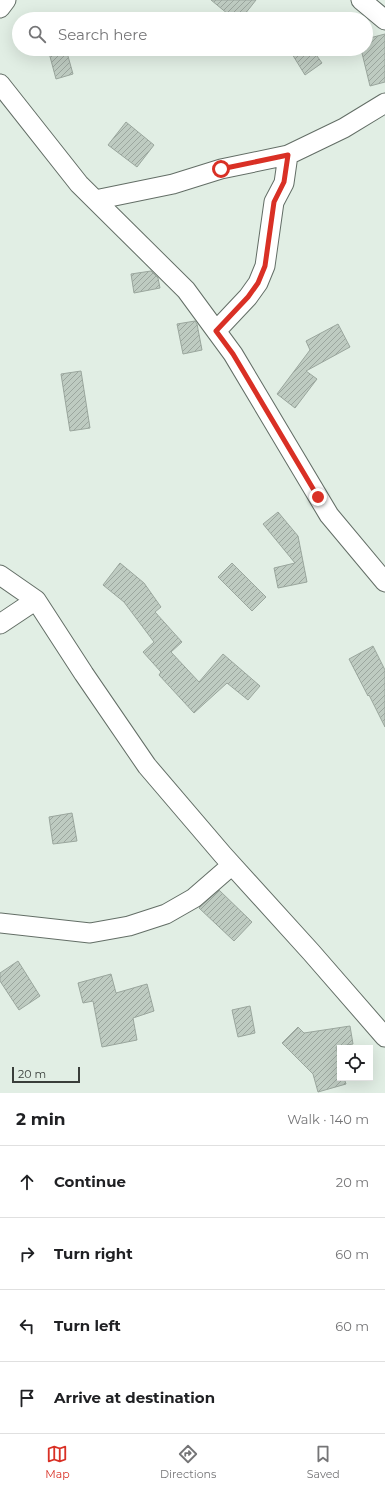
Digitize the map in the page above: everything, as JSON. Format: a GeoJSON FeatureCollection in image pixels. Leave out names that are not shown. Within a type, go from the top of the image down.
{"type":"FeatureCollection","features":[{"type":"Feature","properties":{"kind":"street"},"geometry":{"type":"LineString","coordinates":[[0,8],[6,0]]}},
{"type":"Feature","properties":{"kind":"street"},"geometry":{"type":"LineString","coordinates":[[361,0],[385,20]]}},
{"type":"Feature","properties":{"kind":"street"},"geometry":{"type":"LineString","coordinates":[[0,84],[79,184],[186,290],[233,354],[329,515],[385,582]]}},
{"type":"Feature","properties":{"kind":"street"},"geometry":{"type":"LineString","coordinates":[[95,200],[173,184],[221,169],[288,155],[344,128],[385,102]]}},
{"type":"Feature","properties":{"kind":"street"},"geometry":{"type":"LineString","coordinates":[[216,331],[248,297],[258,283],[265,266],[274,202],[284,182],[288,155]]}},
{"type":"Feature","properties":{"kind":"street"},"geometry":{"type":"LineString","coordinates":[[0,574],[36,600],[84,674],[148,766],[232,865],[311,952],[385,1037]]}},
{"type":"Feature","properties":{"kind":"street"},"geometry":{"type":"LineString","coordinates":[[0,624],[36,600]]}},
{"type":"Feature","properties":{"kind":"street"},"geometry":{"type":"LineString","coordinates":[[0,923],[90,933],[129,926],[166,914],[194,898],[232,865]]}},
{"type":"Feature","properties":{"kind":"building"},"geometry":{"type":"Polygon","coordinates":[[[211,0],[256,0],[247,12],[226,12],[211,0]]]}},
{"type":"Feature","properties":{"kind":"building"},"geometry":{"type":"Polygon","coordinates":[[[385,34],[385,82],[370,86],[363,56],[373,56],[373,37],[385,34]]]}},
{"type":"Feature","properties":{"kind":"building"},"geometry":{"type":"Polygon","coordinates":[[[50,56],[68,56],[73,74],[56,79],[50,56]]]}},
{"type":"Feature","properties":{"kind":"building"},"geometry":{"type":"Polygon","coordinates":[[[293,56],[317,56],[322,63],[305,75],[293,56]]]}},
{"type":"Feature","properties":{"kind":"building"},"geometry":{"type":"Polygon","coordinates":[[[126,122],[154,145],[137,167],[108,145],[126,122]]]}},
{"type":"Feature","properties":{"kind":"building"},"geometry":{"type":"Polygon","coordinates":[[[151,271],[158,278],[160,288],[134,293],[131,274],[151,271]]]}},
{"type":"Feature","properties":{"kind":"building"},"geometry":{"type":"Polygon","coordinates":[[[195,321],[197,324],[202,350],[183,354],[177,324],[195,321]]]}},
{"type":"Feature","properties":{"kind":"building"},"geometry":{"type":"Polygon","coordinates":[[[338,324],[350,347],[306,371],[317,379],[295,408],[277,394],[310,350],[306,341],[338,324]]]}},
{"type":"Feature","properties":{"kind":"building"},"geometry":{"type":"Polygon","coordinates":[[[81,371],[90,428],[70,431],[61,374],[81,371]]]}},
{"type":"Feature","properties":{"kind":"building"},"geometry":{"type":"Polygon","coordinates":[[[278,512],[298,536],[307,582],[278,588],[274,568],[295,563],[263,524],[278,512]]]}},
{"type":"Feature","properties":{"kind":"building"},"geometry":{"type":"Polygon","coordinates":[[[120,563],[144,583],[161,607],[155,612],[182,642],[171,652],[199,682],[223,654],[260,686],[248,700],[227,683],[194,713],[159,675],[161,672],[143,652],[154,642],[124,602],[103,585],[120,563]]]}},
{"type":"Feature","properties":{"kind":"building"},"geometry":{"type":"Polygon","coordinates":[[[232,563],[266,597],[252,611],[218,577],[232,563]]]}},
{"type":"Feature","properties":{"kind":"building"},"geometry":{"type":"Polygon","coordinates":[[[373,646],[385,670],[385,727],[349,659],[373,646]]]}},
{"type":"Feature","properties":{"kind":"building"},"geometry":{"type":"Polygon","coordinates":[[[72,813],[77,841],[53,844],[49,817],[72,813]]]}},
{"type":"Feature","properties":{"kind":"building"},"geometry":{"type":"Polygon","coordinates":[[[219,890],[252,922],[234,941],[199,908],[219,890]]]}},
{"type":"Feature","properties":{"kind":"building"},"geometry":{"type":"Polygon","coordinates":[[[18,961],[40,996],[19,1010],[0,981],[0,973],[18,961]]]}},
{"type":"Feature","properties":{"kind":"building"},"geometry":{"type":"Polygon","coordinates":[[[111,974],[116,993],[147,984],[154,1011],[133,1018],[137,1040],[102,1047],[93,1001],[83,1003],[78,983],[111,974]]]}},
{"type":"Feature","properties":{"kind":"building"},"geometry":{"type":"Polygon","coordinates":[[[250,1006],[255,1033],[238,1037],[232,1010],[250,1006]]]}},
{"type":"Feature","properties":{"kind":"building"},"geometry":{"type":"Polygon","coordinates":[[[350,1026],[353,1044],[337,1045],[336,1047],[337,1081],[345,1081],[346,1084],[318,1092],[313,1074],[282,1043],[298,1027],[304,1033],[350,1026]]]}},
{"type":"Feature","properties":{"kind":"route"},"geometry":{"type":"LineString","coordinates":[[221,169],[288,155],[284,182],[274,202],[265,266],[258,283],[248,297],[216,331],[233,354],[318,497]]}}]}
